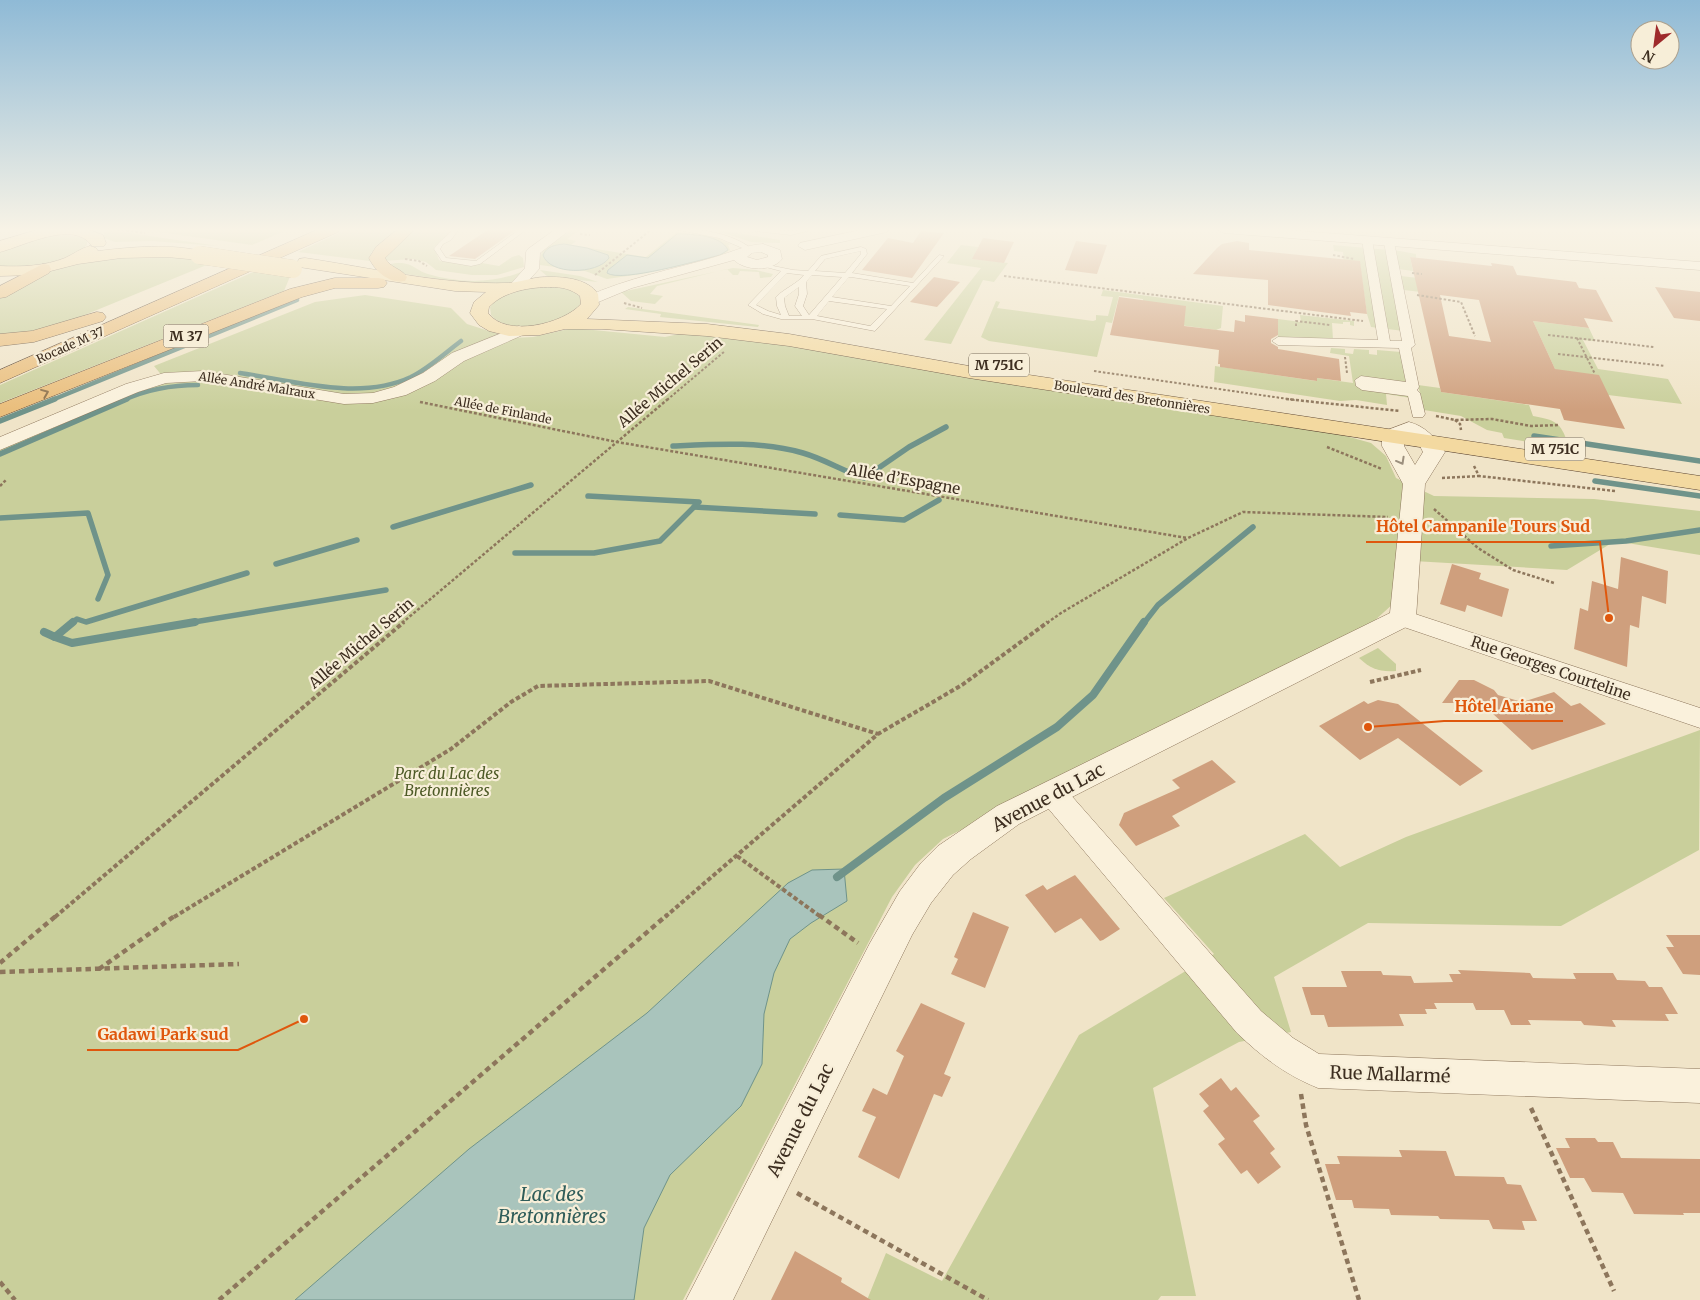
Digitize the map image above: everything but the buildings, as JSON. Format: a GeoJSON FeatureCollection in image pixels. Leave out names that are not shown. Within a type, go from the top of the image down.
{"type":"FeatureCollection","features":[{"type":"Feature","properties":{"kind":"highway","name":"Rocade M 37"},"geometry":{"type":"LineString","coordinates":[[0,363],[169,290]]}},
{"type":"Feature","properties":{"kind":"highway","name":"Rocade M 37"},"geometry":{"type":"LineString","coordinates":[[0,377],[196,290]]}},
{"type":"Feature","properties":{"kind":"highway","name":"M 37"},"geometry":{"type":"LineString","coordinates":[[0,411],[306,290]]}},
{"type":"Feature","properties":{"kind":"highway"},"geometry":{"type":"LineString","coordinates":[[0,340],[55,330],[138,303]]}},
{"type":"Feature","properties":{"kind":"main road","name":"M 751C"},"geometry":{"type":"LineString","coordinates":[[417,290],[463,299],[502,329],[518,331],[542,330],[581,316],[591,303],[586,291],[583,290]]}},
{"type":"Feature","properties":{"kind":"main road","name":"M 751C"},"geometry":{"type":"LineString","coordinates":[[485,316],[490,297],[507,290]]}},
{"type":"Feature","properties":{"kind":"main road","name":"Boulevard des Bretonnières"},"geometry":{"type":"LineString","coordinates":[[591,303],[614,315],[767,330],[1700,471]]}},
{"type":"Feature","properties":{"kind":"main road","name":"Boulevard des Bretonnières"},"geometry":{"type":"LineString","coordinates":[[563,324],[698,329],[780,338],[969,372],[1407,426],[1428,442],[1700,483]]}},
{"type":"Feature","properties":{"kind":"street"},"geometry":{"type":"LineString","coordinates":[[591,303],[613,290]]}},
{"type":"Feature","properties":{"kind":"street"},"geometry":{"type":"LineString","coordinates":[[1375,290],[1385,344]]}},
{"type":"Feature","properties":{"kind":"street"},"geometry":{"type":"LineString","coordinates":[[1278,341],[1409,345],[1399,291]]}},
{"type":"Feature","properties":{"kind":"street","name":"Allée André Malraux"},"geometry":{"type":"LineString","coordinates":[[458,357],[485,316]]}},
{"type":"Feature","properties":{"kind":"street","name":"Allée André Malraux"},"geometry":{"type":"LineString","coordinates":[[0,444],[132,388],[151,381],[179,376],[203,376],[344,399],[360,399],[385,395],[429,377],[458,357],[518,331]]}},
{"type":"Feature","properties":{"kind":"street"},"geometry":{"type":"LineString","coordinates":[[1404,345],[1412,387],[1361,380],[1362,386],[1414,393],[1407,426],[1393,446],[1413,498]]}},
{"type":"Feature","properties":{"kind":"street"},"geometry":{"type":"LineString","coordinates":[[1403,618],[1413,498],[1434,452],[1428,442]]}},
{"type":"Feature","properties":{"kind":"street","name":"Rue Georges Courteline"},"geometry":{"type":"LineString","coordinates":[[1403,618],[1700,718]]}},
{"type":"Feature","properties":{"kind":"street","name":"Avenue du Lac"},"geometry":{"type":"LineString","coordinates":[[709,1300],[884,955],[913,902],[932,873],[955,852],[1008,815],[1403,618]]}},
{"type":"Feature","properties":{"kind":"street","name":"Rue Mallarmé"},"geometry":{"type":"LineString","coordinates":[[1052,793],[1250,1022],[1284,1054],[1300,1063],[1318,1071],[1700,1086]]}},
{"type":"Feature","properties":{"kind":"lane"},"geometry":{"type":"LineString","coordinates":[[762,290],[752,305],[770,315],[809,317],[872,329],[910,290]]}},
{"type":"Feature","properties":{"kind":"lane"},"geometry":{"type":"LineString","coordinates":[[786,317],[781,306],[780,297],[789,290]]}},
{"type":"Feature","properties":{"kind":"lane"},"geometry":{"type":"LineString","coordinates":[[803,290],[800,306],[809,317]]}},
{"type":"Feature","properties":{"kind":"lane"},"geometry":{"type":"LineString","coordinates":[[809,317],[833,290]]}},
{"type":"Feature","properties":{"kind":"lane"},"geometry":{"type":"LineString","coordinates":[[826,298],[892,308]]}},
{"type":"Feature","properties":{"kind":"path"},"geometry":{"type":"LineString","coordinates":[[1114,290],[1381,323]]}},
{"type":"Feature","properties":{"kind":"path"},"geometry":{"type":"LineString","coordinates":[[1399,291],[1461,302],[1475,336]]}},
{"type":"Feature","properties":{"kind":"path"},"geometry":{"type":"LineString","coordinates":[[1548,335],[1654,347]]}},
{"type":"Feature","properties":{"kind":"path"},"geometry":{"type":"LineString","coordinates":[[1577,338],[1595,374]]}},
{"type":"Feature","properties":{"kind":"path","name":"Allée Michel Serin"},"geometry":{"type":"LineString","coordinates":[[0,963],[729,347]]}},
{"type":"Feature","properties":{"kind":"path"},"geometry":{"type":"LineString","coordinates":[[1558,354],[1665,366]]}},
{"type":"Feature","properties":{"kind":"path"},"geometry":{"type":"LineString","coordinates":[[1345,356],[1348,379]]}},
{"type":"Feature","properties":{"kind":"path","name":"Allée de Finlande"},"geometry":{"type":"LineString","coordinates":[[385,395],[617,442]]}},
{"type":"Feature","properties":{"kind":"path"},"geometry":{"type":"LineString","coordinates":[[1455,420],[1492,419],[1531,426],[1559,425]]}},
{"type":"Feature","properties":{"kind":"path","name":"Allée d’Espagne"},"geometry":{"type":"LineString","coordinates":[[617,442],[1188,538]]}},
{"type":"Feature","properties":{"kind":"path","name":"M 751C"},"geometry":{"type":"LineString","coordinates":[[1465,447],[1479,476],[1620,492]]}},
{"type":"Feature","properties":{"kind":"path"},"geometry":{"type":"LineString","coordinates":[[0,486],[6,480]]}},
{"type":"Feature","properties":{"kind":"path"},"geometry":{"type":"LineString","coordinates":[[219,1300],[878,734],[962,685],[1062,613],[1188,538],[1242,512],[1413,498],[1430,505],[1485,552],[1513,570],[1554,584]]}},
{"type":"Feature","properties":{"kind":"path"},"geometry":{"type":"LineString","coordinates":[[1370,682],[1421,670]]}},
{"type":"Feature","properties":{"kind":"path"},"geometry":{"type":"LineString","coordinates":[[99,969],[157,927],[228,882],[451,749],[511,702],[538,686],[708,681],[878,734]]}},
{"type":"Feature","properties":{"kind":"path"},"geometry":{"type":"LineString","coordinates":[[737,856],[859,945],[864,936]]}},
{"type":"Feature","properties":{"kind":"path"},"geometry":{"type":"LineString","coordinates":[[0,972],[238,964]]}},
{"type":"Feature","properties":{"kind":"path"},"geometry":{"type":"LineString","coordinates":[[1300,1063],[1300,1092],[1306,1125],[1359,1300]]}},
{"type":"Feature","properties":{"kind":"path"},"geometry":{"type":"LineString","coordinates":[[1527,1100],[1614,1291]]}},
{"type":"Feature","properties":{"kind":"path"},"geometry":{"type":"LineString","coordinates":[[770,1179],[988,1300]]}},
{"type":"Feature","properties":{"kind":"path"},"geometry":{"type":"LineString","coordinates":[[0,1282],[14,1300]]}},
{"type":"Feature","properties":{"kind":"green space"},"geometry":{"type":"Polygon","coordinates":[[[13,290],[146,290],[70,321],[36,332],[0,335],[0,298],[13,290]]]}},
{"type":"Feature","properties":{"kind":"green space"},"geometry":{"type":"Polygon","coordinates":[[[214,290],[285,290],[0,403],[0,385],[214,290]]]}},
{"type":"Feature","properties":{"kind":"green space"},"geometry":{"type":"Polygon","coordinates":[[[520,290],[568,290],[581,298],[581,305],[574,312],[563,318],[537,326],[511,326],[499,322],[491,315],[490,307],[494,302],[506,294],[520,290]]]}},
{"type":"Feature","properties":{"kind":"green space"},"geometry":{"type":"Polygon","coordinates":[[[632,290],[654,290],[650,294],[663,296],[655,304],[631,301],[621,292],[632,290]]]}},
{"type":"Feature","properties":{"kind":"green space"},"geometry":{"type":"Polygon","coordinates":[[[964,290],[978,290],[951,344],[924,340],[964,290]]]}},
{"type":"Feature","properties":{"kind":"green space"},"geometry":{"type":"Polygon","coordinates":[[[1103,290],[1223,306],[1221,328],[1216,330],[1158,322],[1143,302],[1143,299],[1119,296],[1112,323],[1106,322],[1097,357],[989,341],[981,337],[996,301],[1000,302],[997,308],[1093,321],[1096,320],[1096,315],[1108,316],[1113,297],[1101,296],[1103,290]]]}},
{"type":"Feature","properties":{"kind":"green space"},"geometry":{"type":"Polygon","coordinates":[[[1364,290],[1395,290],[1404,331],[1371,327],[1364,290]]]}},
{"type":"Feature","properties":{"kind":"green space"},"geometry":{"type":"Polygon","coordinates":[[[1401,290],[1420,290],[1421,292],[1401,290]]]}},
{"type":"Feature","properties":{"kind":"green space","name":"Parc du Lac des Bretonnières"},"geometry":{"type":"Polygon","coordinates":[[[365,295],[451,308],[467,324],[511,338],[533,337],[573,328],[665,337],[688,332],[752,337],[1335,433],[1371,443],[1386,456],[1396,478],[1434,496],[1594,499],[1700,511],[1700,555],[1615,541],[1567,570],[1396,560],[1394,603],[1373,622],[943,839],[915,865],[892,897],[683,1300],[0,1300],[0,444],[164,378],[154,366],[315,302],[365,295]]]}},
{"type":"Feature","properties":{"kind":"green space"},"geometry":{"type":"Polygon","coordinates":[[[628,307],[759,325],[758,327],[660,317],[661,314],[625,309],[628,307]]]}},
{"type":"Feature","properties":{"kind":"green space"},"geometry":{"type":"Polygon","coordinates":[[[1300,315],[1354,321],[1354,326],[1350,325],[1350,322],[1343,322],[1343,324],[1332,323],[1333,340],[1278,338],[1278,319],[1301,322],[1300,315]]]}},
{"type":"Feature","properties":{"kind":"green space"},"geometry":{"type":"Polygon","coordinates":[[[1533,321],[1589,328],[1595,341],[1583,340],[1598,369],[1668,379],[1682,404],[1608,395],[1555,369],[1533,321]]]}},
{"type":"Feature","properties":{"kind":"green space"},"geometry":{"type":"Polygon","coordinates":[[[1331,348],[1345,349],[1345,353],[1353,354],[1354,349],[1369,350],[1369,354],[1377,355],[1377,350],[1401,352],[1411,398],[1386,394],[1387,405],[1356,400],[1340,401],[1214,382],[1215,366],[1316,381],[1317,378],[1353,383],[1349,356],[1330,353],[1331,348]]]}},
{"type":"Feature","properties":{"kind":"green space"},"geometry":{"type":"Polygon","coordinates":[[[1418,385],[1440,388],[1441,392],[1529,405],[1533,416],[1552,421],[1560,427],[1568,444],[1540,440],[1541,444],[1504,438],[1502,433],[1487,430],[1461,416],[1424,410],[1418,385]]]}},
{"type":"Feature","properties":{"kind":"green space"},"geometry":{"type":"Polygon","coordinates":[[[1378,648],[1396,664],[1396,671],[1376,669],[1367,665],[1359,658],[1378,648]]]}},
{"type":"Feature","properties":{"kind":"green space"},"geometry":{"type":"Polygon","coordinates":[[[1700,730],[1699,850],[1561,926],[1368,923],[1274,977],[1291,1032],[1239,1042],[1153,1088],[1196,1296],[1161,1296],[1158,1300],[867,1300],[886,1253],[942,1281],[1079,1035],[1214,954],[1164,898],[1305,834],[1340,867],[1406,837],[1700,730]]]}},
{"type":"Feature","properties":{"kind":"water","name":"Lac des Bretonnières"},"geometry":{"type":"Polygon","coordinates":[[[844,869],[847,901],[811,923],[790,939],[774,973],[764,1014],[762,1064],[741,1106],[670,1175],[644,1228],[634,1300],[295,1300],[469,1149],[647,1013],[788,883],[812,870],[844,869]]]}},
{"type":"Feature","properties":{"kind":"waterway"},"geometry":{"type":"LineString","coordinates":[[52,400],[297,300]]}},
{"type":"Feature","properties":{"kind":"waterway"},"geometry":{"type":"LineString","coordinates":[[240,373],[327,387],[370,388],[391,384],[411,377],[431,365],[461,341]]}},
{"type":"Feature","properties":{"kind":"waterway"},"geometry":{"type":"LineString","coordinates":[[124,400],[160,388],[198,385]]}},
{"type":"Feature","properties":{"kind":"waterway"},"geometry":{"type":"LineString","coordinates":[[0,421],[55,399]]}},
{"type":"Feature","properties":{"kind":"waterway"},"geometry":{"type":"LineString","coordinates":[[0,454],[127,399]]}},
{"type":"Feature","properties":{"kind":"waterway"},"geometry":{"type":"LineString","coordinates":[[673,446],[738,444],[787,449],[811,456],[864,478],[909,447],[946,427]]}},
{"type":"Feature","properties":{"kind":"waterway"},"geometry":{"type":"LineString","coordinates":[[1534,436],[1700,461]]}},
{"type":"Feature","properties":{"kind":"waterway"},"geometry":{"type":"LineString","coordinates":[[1595,481],[1700,496]]}},
{"type":"Feature","properties":{"kind":"waterway"},"geometry":{"type":"LineString","coordinates":[[393,527],[531,485]]}},
{"type":"Feature","properties":{"kind":"waterway"},"geometry":{"type":"LineString","coordinates":[[588,496],[699,502],[694,507]]}},
{"type":"Feature","properties":{"kind":"waterway"},"geometry":{"type":"LineString","coordinates":[[840,515],[904,520],[939,500]]}},
{"type":"Feature","properties":{"kind":"waterway"},"geometry":{"type":"LineString","coordinates":[[515,553],[594,553],[660,541],[694,507]]}},
{"type":"Feature","properties":{"kind":"waterway"},"geometry":{"type":"LineString","coordinates":[[694,507],[815,514]]}},
{"type":"Feature","properties":{"kind":"waterway"},"geometry":{"type":"LineString","coordinates":[[0,518],[88,513],[108,575],[98,599]]}},
{"type":"Feature","properties":{"kind":"waterway"},"geometry":{"type":"LineString","coordinates":[[1144,623],[1158,605],[1253,527]]}},
{"type":"Feature","properties":{"kind":"waterway"},"geometry":{"type":"LineString","coordinates":[[1551,546],[1626,541],[1700,530]]}},
{"type":"Feature","properties":{"kind":"waterway"},"geometry":{"type":"LineString","coordinates":[[276,564],[357,540]]}},
{"type":"Feature","properties":{"kind":"waterway"},"geometry":{"type":"LineString","coordinates":[[72,623],[77,619],[86,622],[247,573]]}},
{"type":"Feature","properties":{"kind":"waterway"},"geometry":{"type":"LineString","coordinates":[[188,623],[386,590]]}},
{"type":"Feature","properties":{"kind":"waterway"},"geometry":{"type":"LineString","coordinates":[[55,637],[73,622]]}},
{"type":"Feature","properties":{"kind":"waterway"},"geometry":{"type":"LineString","coordinates":[[55,637],[72,643],[195,622]]}},
{"type":"Feature","properties":{"kind":"waterway"},"geometry":{"type":"LineString","coordinates":[[837,877],[944,798],[1057,727],[1093,695],[1144,622]]}},
{"type":"Feature","properties":{"kind":"waterway"},"geometry":{"type":"LineString","coordinates":[[44,632],[55,637]]}},
{"type":"Feature","properties":{"kind":"place","name":"Hôtel Campanile Tours Sud"},"geometry":{"type":"Point","coordinates":[1609,618]}},
{"type":"Feature","properties":{"kind":"place","name":"Hôtel Ariane"},"geometry":{"type":"Point","coordinates":[1368,727]}},
{"type":"Feature","properties":{"kind":"place","name":"Gadawi Park sud"},"geometry":{"type":"Point","coordinates":[304,1019]}}]}
